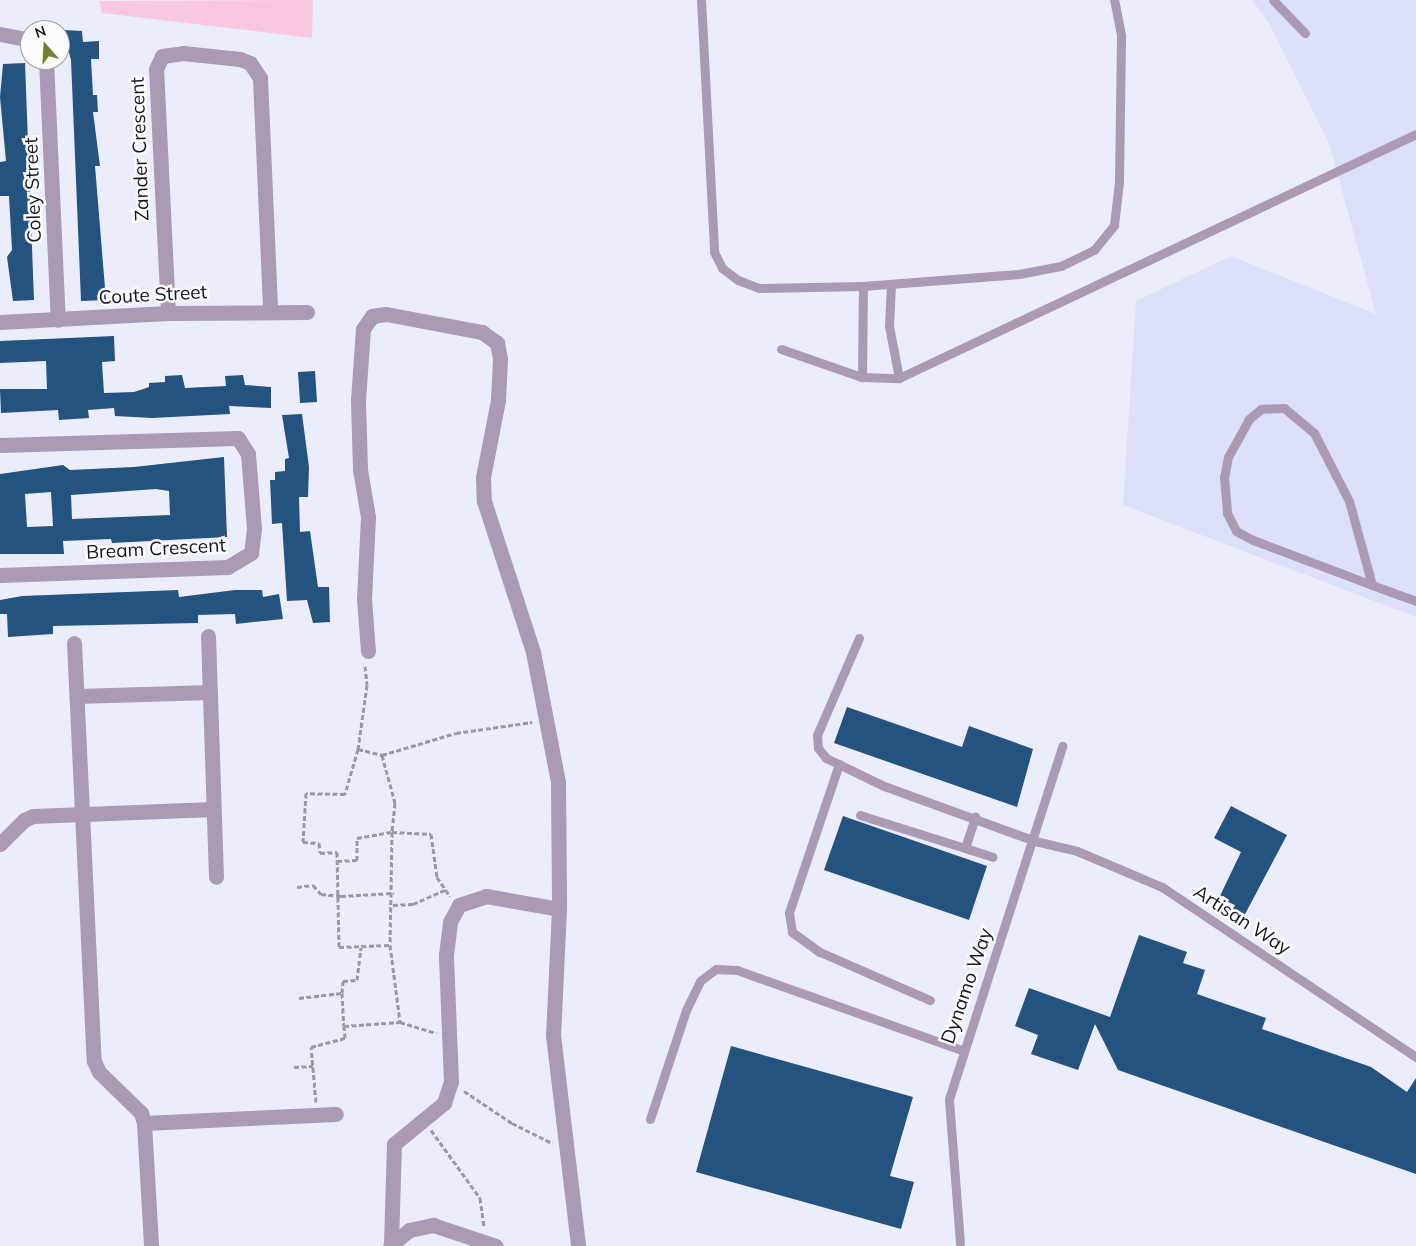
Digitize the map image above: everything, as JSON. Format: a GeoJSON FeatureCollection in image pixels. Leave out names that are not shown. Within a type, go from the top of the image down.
{"type":"FeatureCollection","features":[{"type":"Feature","properties":{"kind":"street"},"geometry":{"type":"LineString","coordinates":[[0,34],[20,38]]}},
{"type":"Feature","properties":{"kind":"street","name":"Zander Crescent"},"geometry":{"type":"LineString","coordinates":[[168,313],[156,69],[162,56],[183,53],[240,59],[250,63],[260,78],[270,311]]}},
{"type":"Feature","properties":{"kind":"street","name":"Coley Street"},"geometry":{"type":"LineString","coordinates":[[46,70],[58,320]]}},
{"type":"Feature","properties":{"kind":"street","name":"Coute Street"},"geometry":{"type":"LineString","coordinates":[[0,322],[168,313],[307,312]]}},
{"type":"Feature","properties":{"kind":"street"},"geometry":{"type":"LineString","coordinates":[[368,651],[364,599],[368,517],[360,468],[358,400],[363,329],[372,316],[386,314],[482,332],[497,343],[500,359],[498,400],[483,477],[484,501],[533,652],[561,817],[554,1034],[564,1143],[578,1246]]}},
{"type":"Feature","properties":{"kind":"street","name":"Bream Crescent"},"geometry":{"type":"LineString","coordinates":[[0,445],[233,436],[242,441],[248,454],[254,529],[250,553],[228,567],[0,575]]}},
{"type":"Feature","properties":{"kind":"street"},"geometry":{"type":"LineString","coordinates":[[208,636],[216,877]]}},
{"type":"Feature","properties":{"kind":"street"},"geometry":{"type":"LineString","coordinates":[[74,643],[94,1061],[99,1072],[141,1113],[144,1123],[151,1246]]}},
{"type":"Feature","properties":{"kind":"street"},"geometry":{"type":"LineString","coordinates":[[77,696],[210,692]]}},
{"type":"Feature","properties":{"kind":"street"},"geometry":{"type":"LineString","coordinates":[[0,844],[24,820],[83,814],[213,808]]}},
{"type":"Feature","properties":{"kind":"street"},"geometry":{"type":"LineString","coordinates":[[390,1245],[392,1152],[400,1136],[444,1103],[451,1082],[446,955],[450,922],[459,905],[486,896],[559,909]]}},
{"type":"Feature","properties":{"kind":"street"},"geometry":{"type":"LineString","coordinates":[[144,1123],[336,1114]]}},
{"type":"Feature","properties":{"kind":"street"},"geometry":{"type":"LineString","coordinates":[[390,1245],[409,1230],[433,1226],[481,1239],[496,1246]]}},
{"type":"Feature","properties":{"kind":"lane"},"geometry":{"type":"LineString","coordinates":[[701,0],[710,219],[714,252],[722,268],[738,280],[759,288],[863,286],[1019,274],[1061,266],[1094,250],[1109,232],[1119,182],[1121,35],[1114,0]]}},
{"type":"Feature","properties":{"kind":"lane"},"geometry":{"type":"LineString","coordinates":[[1273,0],[1305,33]]}},
{"type":"Feature","properties":{"kind":"lane"},"geometry":{"type":"LineString","coordinates":[[781,349],[862,377],[899,378],[1416,134]]}},
{"type":"Feature","properties":{"kind":"lane"},"geometry":{"type":"LineString","coordinates":[[891,284],[889,326],[899,378]]}},
{"type":"Feature","properties":{"kind":"lane"},"geometry":{"type":"LineString","coordinates":[[862,377],[863,286]]}},
{"type":"Feature","properties":{"kind":"lane"},"geometry":{"type":"LineString","coordinates":[[1372,585],[1349,501],[1314,433],[1284,408],[1261,409],[1250,419],[1228,457],[1225,500],[1232,526],[1253,540],[1372,585],[1416,601]]}},
{"type":"Feature","properties":{"kind":"lane","name":"Artisan Way"},"geometry":{"type":"LineString","coordinates":[[859,638],[817,736],[822,755],[839,764],[1035,841],[1077,851],[1162,887],[1416,1057]]}},
{"type":"Feature","properties":{"kind":"lane","name":"Dynamo Way"},"geometry":{"type":"LineString","coordinates":[[960,1243],[949,1099],[962,1050],[1035,841],[1062,746]]}},
{"type":"Feature","properties":{"kind":"lane"},"geometry":{"type":"LineString","coordinates":[[839,764],[789,912],[792,932],[820,952],[930,1000]]}},
{"type":"Feature","properties":{"kind":"lane"},"geometry":{"type":"LineString","coordinates":[[860,815],[992,857]]}},
{"type":"Feature","properties":{"kind":"lane"},"geometry":{"type":"LineString","coordinates":[[965,848],[974,817]]}},
{"type":"Feature","properties":{"kind":"lane"},"geometry":{"type":"LineString","coordinates":[[650,1119],[686,1010],[700,981],[716,969],[737,970],[962,1050]]}},
{"type":"Feature","properties":{"kind":"path"},"geometry":{"type":"LineString","coordinates":[[368,651],[358,749],[345,794],[306,793],[303,842],[320,843],[320,853],[337,852],[341,896],[339,947],[390,944]]}},
{"type":"Feature","properties":{"kind":"path"},"geometry":{"type":"LineString","coordinates":[[358,749],[382,755],[456,733],[545,721]]}},
{"type":"Feature","properties":{"kind":"path"},"geometry":{"type":"LineString","coordinates":[[382,755],[395,803],[392,832],[394,893],[390,944],[400,1022]]}},
{"type":"Feature","properties":{"kind":"path"},"geometry":{"type":"LineString","coordinates":[[337,861],[357,860],[358,838],[392,832],[431,834],[437,876],[445,890],[459,905]]}},
{"type":"Feature","properties":{"kind":"path"},"geometry":{"type":"LineString","coordinates":[[297,887],[313,885],[321,894],[341,896],[394,893]]}},
{"type":"Feature","properties":{"kind":"path"},"geometry":{"type":"LineString","coordinates":[[393,905],[414,904],[445,890]]}},
{"type":"Feature","properties":{"kind":"path"},"geometry":{"type":"LineString","coordinates":[[316,1102],[311,1047],[345,1038],[343,981],[357,980],[361,947]]}},
{"type":"Feature","properties":{"kind":"path"},"geometry":{"type":"LineString","coordinates":[[299,998],[342,993]]}},
{"type":"Feature","properties":{"kind":"path"},"geometry":{"type":"LineString","coordinates":[[344,1026],[400,1022],[450,1037]]}},
{"type":"Feature","properties":{"kind":"path"},"geometry":{"type":"LineString","coordinates":[[294,1067],[313,1066]]}},
{"type":"Feature","properties":{"kind":"path"},"geometry":{"type":"LineString","coordinates":[[451,1082],[543,1141],[564,1143]]}},
{"type":"Feature","properties":{"kind":"path"},"geometry":{"type":"LineString","coordinates":[[422,1120],[480,1198],[485,1223],[481,1239]]}},
{"type":"Feature","properties":{"kind":"shaded area"},"geometry":{"type":"Polygon","coordinates":[[[313,0],[312,38],[102,13],[99,1],[313,0]]]}},
{"type":"Feature","properties":{"kind":"shaded area"},"geometry":{"type":"Polygon","coordinates":[[[1252,0],[1416,0],[1416,617],[1123,505],[1136,301],[1231,256],[1376,314],[1329,143],[1269,23],[1252,0]]]}},
{"type":"Feature","properties":{"kind":"building"},"geometry":{"type":"Polygon","coordinates":[[[70,30],[82,31],[83,42],[99,41],[99,59],[91,59],[93,95],[97,95],[98,112],[93,112],[100,166],[95,166],[106,300],[81,301],[70,30]]]}},
{"type":"Feature","properties":{"kind":"building"},"geometry":{"type":"Polygon","coordinates":[[[20,63],[20,70],[25,70],[34,300],[13,301],[7,257],[12,250],[9,196],[0,196],[0,162],[6,161],[0,97],[3,64],[20,63]]]}},
{"type":"Feature","properties":{"kind":"building"},"geometry":{"type":"Polygon","coordinates":[[[114,336],[115,361],[102,362],[104,393],[134,392],[149,387],[149,383],[165,382],[165,376],[182,375],[185,388],[226,386],[225,376],[243,375],[245,385],[271,387],[271,408],[229,406],[230,414],[152,418],[115,416],[114,408],[88,410],[89,418],[59,420],[58,410],[1,413],[0,389],[47,389],[46,361],[0,363],[0,341],[114,336]]]}},
{"type":"Feature","properties":{"kind":"building"},"geometry":{"type":"Polygon","coordinates":[[[315,371],[317,402],[300,403],[298,372],[315,371]]]}},
{"type":"Feature","properties":{"kind":"building"},"geometry":{"type":"Polygon","coordinates":[[[302,414],[309,467],[308,497],[299,497],[300,532],[310,531],[318,587],[329,587],[330,622],[313,623],[307,600],[287,601],[282,523],[272,524],[270,480],[275,480],[275,472],[285,471],[285,459],[289,458],[282,415],[302,414]]]}},
{"type":"Feature","properties":{"kind":"building"},"geometry":{"type":"Polygon","coordinates":[[[224,457],[227,537],[112,543],[111,539],[63,541],[64,554],[0,554],[0,474],[63,465],[70,470],[134,467],[224,457]],[[156,489],[71,495],[72,519],[170,515],[169,491],[156,489]],[[51,492],[25,494],[27,527],[53,526],[51,492]]]}},
{"type":"Feature","properties":{"kind":"building"},"geometry":{"type":"Polygon","coordinates":[[[178,590],[179,597],[235,590],[262,590],[263,597],[279,594],[283,619],[236,624],[235,614],[198,615],[198,623],[53,626],[53,634],[8,637],[7,614],[0,614],[0,600],[22,596],[178,590]]]}},
{"type":"Feature","properties":{"kind":"building"},"geometry":{"type":"Polygon","coordinates":[[[847,707],[962,747],[969,726],[1033,749],[1017,807],[834,743],[847,707]]]}},
{"type":"Feature","properties":{"kind":"building"},"geometry":{"type":"Polygon","coordinates":[[[1231,806],[1287,835],[1243,918],[1232,911],[1235,905],[1219,898],[1241,852],[1214,838],[1231,806]]]}},
{"type":"Feature","properties":{"kind":"building"},"geometry":{"type":"Polygon","coordinates":[[[843,816],[987,866],[969,920],[824,870],[843,816]]]}},
{"type":"Feature","properties":{"kind":"building"},"geometry":{"type":"Polygon","coordinates":[[[1139,935],[1187,952],[1183,963],[1205,970],[1197,994],[1266,1018],[1262,1029],[1371,1067],[1407,1092],[1416,1078],[1416,1174],[1118,1070],[1095,1024],[1078,1070],[1031,1054],[1038,1035],[1015,1026],[1029,988],[1110,1017],[1139,935]]]}},
{"type":"Feature","properties":{"kind":"building"},"geometry":{"type":"Polygon","coordinates":[[[731,1046],[913,1097],[890,1176],[914,1182],[901,1229],[696,1172],[731,1046]]]}}]}
